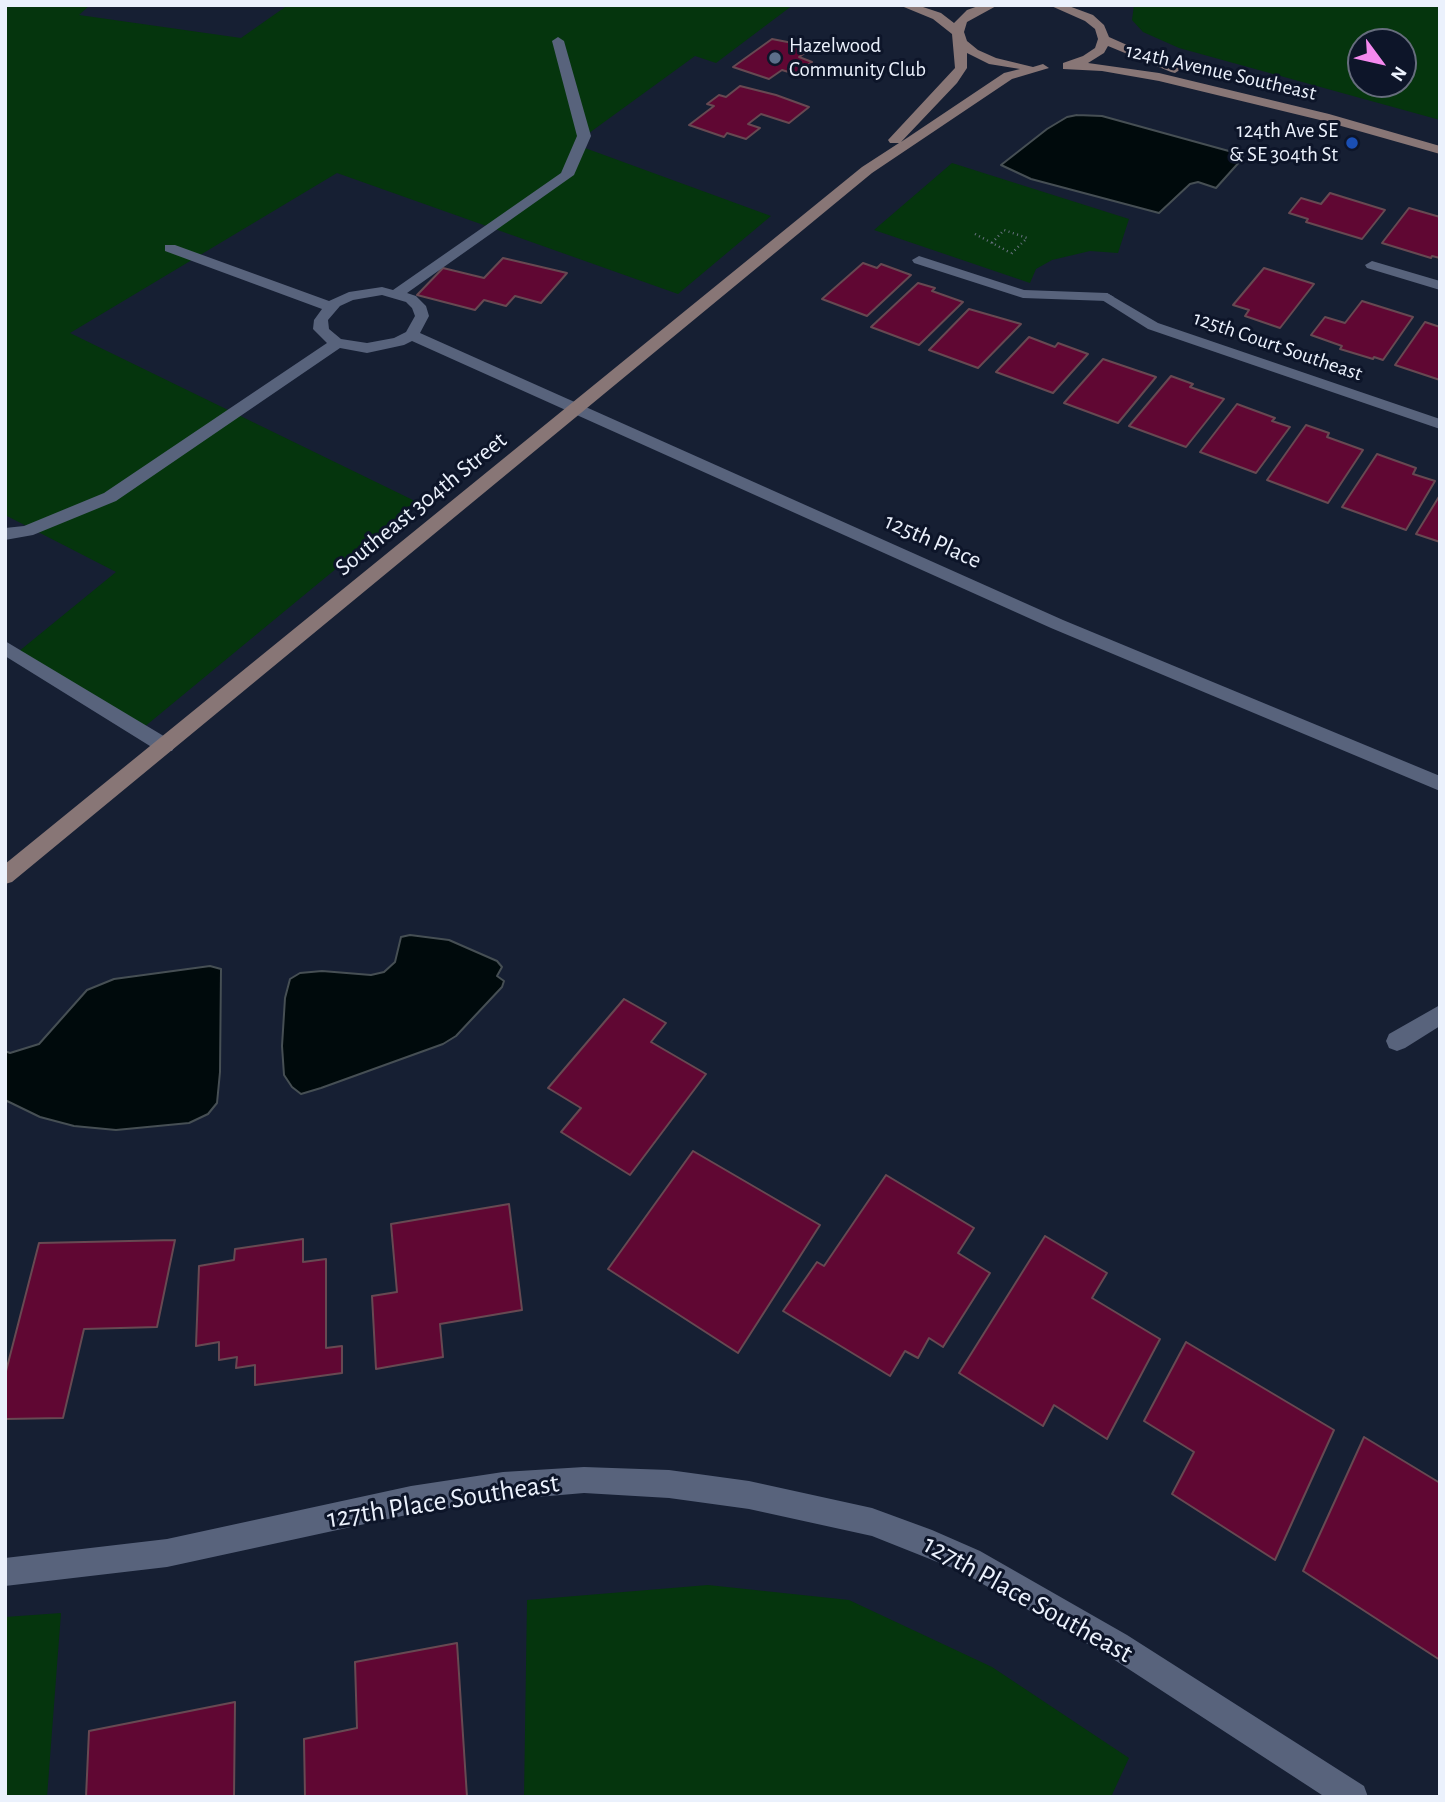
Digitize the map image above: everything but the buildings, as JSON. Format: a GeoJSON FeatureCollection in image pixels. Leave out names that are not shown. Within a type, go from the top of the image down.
{"type":"FeatureCollection","features":[{"type":"Feature","properties":{"kind":"street"},"geometry":{"type":"LineString","coordinates":[[905,5],[937,16],[974,53],[993,61],[1043,68],[1067,66],[1100,50],[1102,33],[1095,5]]}},
{"type":"Feature","properties":{"kind":"street"},"geometry":{"type":"LineString","coordinates":[[960,37],[961,21],[971,13],[992,5]]}},
{"type":"Feature","properties":{"kind":"street","name":"124th Avenue Southeast"},"geometry":{"type":"LineString","coordinates":[[1055,5],[1089,18],[1102,33],[1147,59],[1324,117]]}},
{"type":"Feature","properties":{"kind":"street","name":"Southeast 304th Street"},"geometry":{"type":"LineString","coordinates":[[867,170],[953,80],[961,68],[960,37]]}},
{"type":"Feature","properties":{"kind":"street"},"geometry":{"type":"LineString","coordinates":[[398,293],[567,175],[584,136],[558,41]]}},
{"type":"Feature","properties":{"kind":"street","name":"124th Avenue Southeast"},"geometry":{"type":"LineString","coordinates":[[1067,66],[1102,67],[1158,76],[1324,117],[1440,150]]}},
{"type":"Feature","properties":{"kind":"street","name":"Southeast 304th Street"},"geometry":{"type":"LineString","coordinates":[[5,876],[867,170],[1008,76],[1043,68]]}},
{"type":"Feature","properties":{"kind":"street"},"geometry":{"type":"LineString","coordinates":[[170,248],[330,307]]}},
{"type":"Feature","properties":{"kind":"street","name":"125th Court Southeast"},"geometry":{"type":"LineString","coordinates":[[919,260],[1023,294],[1107,298],[1153,326],[1440,424]]}},
{"type":"Feature","properties":{"kind":"street"},"geometry":{"type":"LineString","coordinates":[[1372,265],[1440,286]]}},
{"type":"Feature","properties":{"kind":"street"},"geometry":{"type":"LineString","coordinates":[[365,292],[398,293],[419,306],[422,316],[419,326],[411,335],[384,346],[367,348],[337,344],[321,329],[321,320],[330,307],[349,296],[365,292]]}},
{"type":"Feature","properties":{"kind":"street","name":"125th Place"},"geometry":{"type":"LineString","coordinates":[[411,335],[1057,624],[1440,784]]}},
{"type":"Feature","properties":{"kind":"street"},"geometry":{"type":"LineString","coordinates":[[5,534],[27,531],[110,497],[337,344]]}},
{"type":"Feature","properties":{"kind":"street"},"geometry":{"type":"LineString","coordinates":[[5,647],[164,746]]}},
{"type":"Feature","properties":{"kind":"street"},"geometry":{"type":"LineString","coordinates":[[1397,1041],[1440,1014]]}},
{"type":"Feature","properties":{"kind":"street","name":"127th Place Southeast"},"geometry":{"type":"LineString","coordinates":[[5,1572],[167,1553],[411,1500],[503,1486],[584,1480],[669,1484],[749,1495],[872,1522],[970,1561],[1117,1645],[1353,1797]]}},
{"type":"Feature","properties":{"kind":"path"},"geometry":{"type":"LineString","coordinates":[[992,243],[1004,230],[1027,238],[1011,254]]}},
{"type":"Feature","properties":{"kind":"green space"},"geometry":{"type":"Polygon","coordinates":[[[5,5],[90,5],[79,15],[241,38],[288,5],[793,5],[716,63],[695,56],[574,144],[771,216],[678,294],[337,173],[70,333],[417,502],[143,728],[18,652],[116,572],[5,515],[5,5]]]}},
{"type":"Feature","properties":{"kind":"green space"},"geometry":{"type":"Polygon","coordinates":[[[1134,5],[1440,5],[1440,120],[1360,98],[1417,98],[1417,28],[1347,28],[1347,94],[1179,48],[1143,32],[1132,20],[1134,5]]]}},
{"type":"Feature","properties":{"kind":"green space"},"geometry":{"type":"Polygon","coordinates":[[[952,163],[1129,219],[1118,253],[1090,251],[1052,260],[1036,269],[1030,283],[874,230],[952,163]]]}},
{"type":"Feature","properties":{"kind":"green space"},"geometry":{"type":"Polygon","coordinates":[[[708,1585],[849,1600],[992,1667],[1129,1758],[1111,1797],[524,1797],[527,1600],[708,1585]]]}},
{"type":"Feature","properties":{"kind":"green space"},"geometry":{"type":"Polygon","coordinates":[[[61,1613],[47,1797],[5,1797],[5,1617],[61,1613]]]}},
{"type":"Feature","properties":{"kind":"shaded area"},"geometry":{"type":"Polygon","coordinates":[[[1102,116],[1243,156],[1216,188],[1198,182],[1190,184],[1159,213],[1031,179],[1001,165],[1047,129],[1067,117],[1102,116]]]}},
{"type":"Feature","properties":{"kind":"shaded area"},"geometry":{"type":"Polygon","coordinates":[[[410,935],[449,940],[497,961],[502,967],[497,976],[504,981],[502,987],[456,1036],[443,1044],[301,1094],[284,1075],[282,1046],[285,998],[290,979],[300,973],[322,971],[371,975],[384,972],[395,962],[401,937],[410,935]]]}},
{"type":"Feature","properties":{"kind":"shaded area"},"geometry":{"type":"Polygon","coordinates":[[[210,966],[221,969],[220,1072],[217,1103],[208,1114],[189,1123],[116,1130],[74,1126],[40,1117],[5,1100],[5,1051],[10,1053],[39,1044],[87,990],[114,979],[210,966]]]}},
{"type":"Feature","properties":{"kind":"place","name":"Hazelwood Community Club"},"geometry":{"type":"Point","coordinates":[775,58]}},
{"type":"Feature","properties":{"kind":"place","name":"124th Ave SE & SE 304th St"},"geometry":{"type":"Point","coordinates":[1352,143]}}]}
